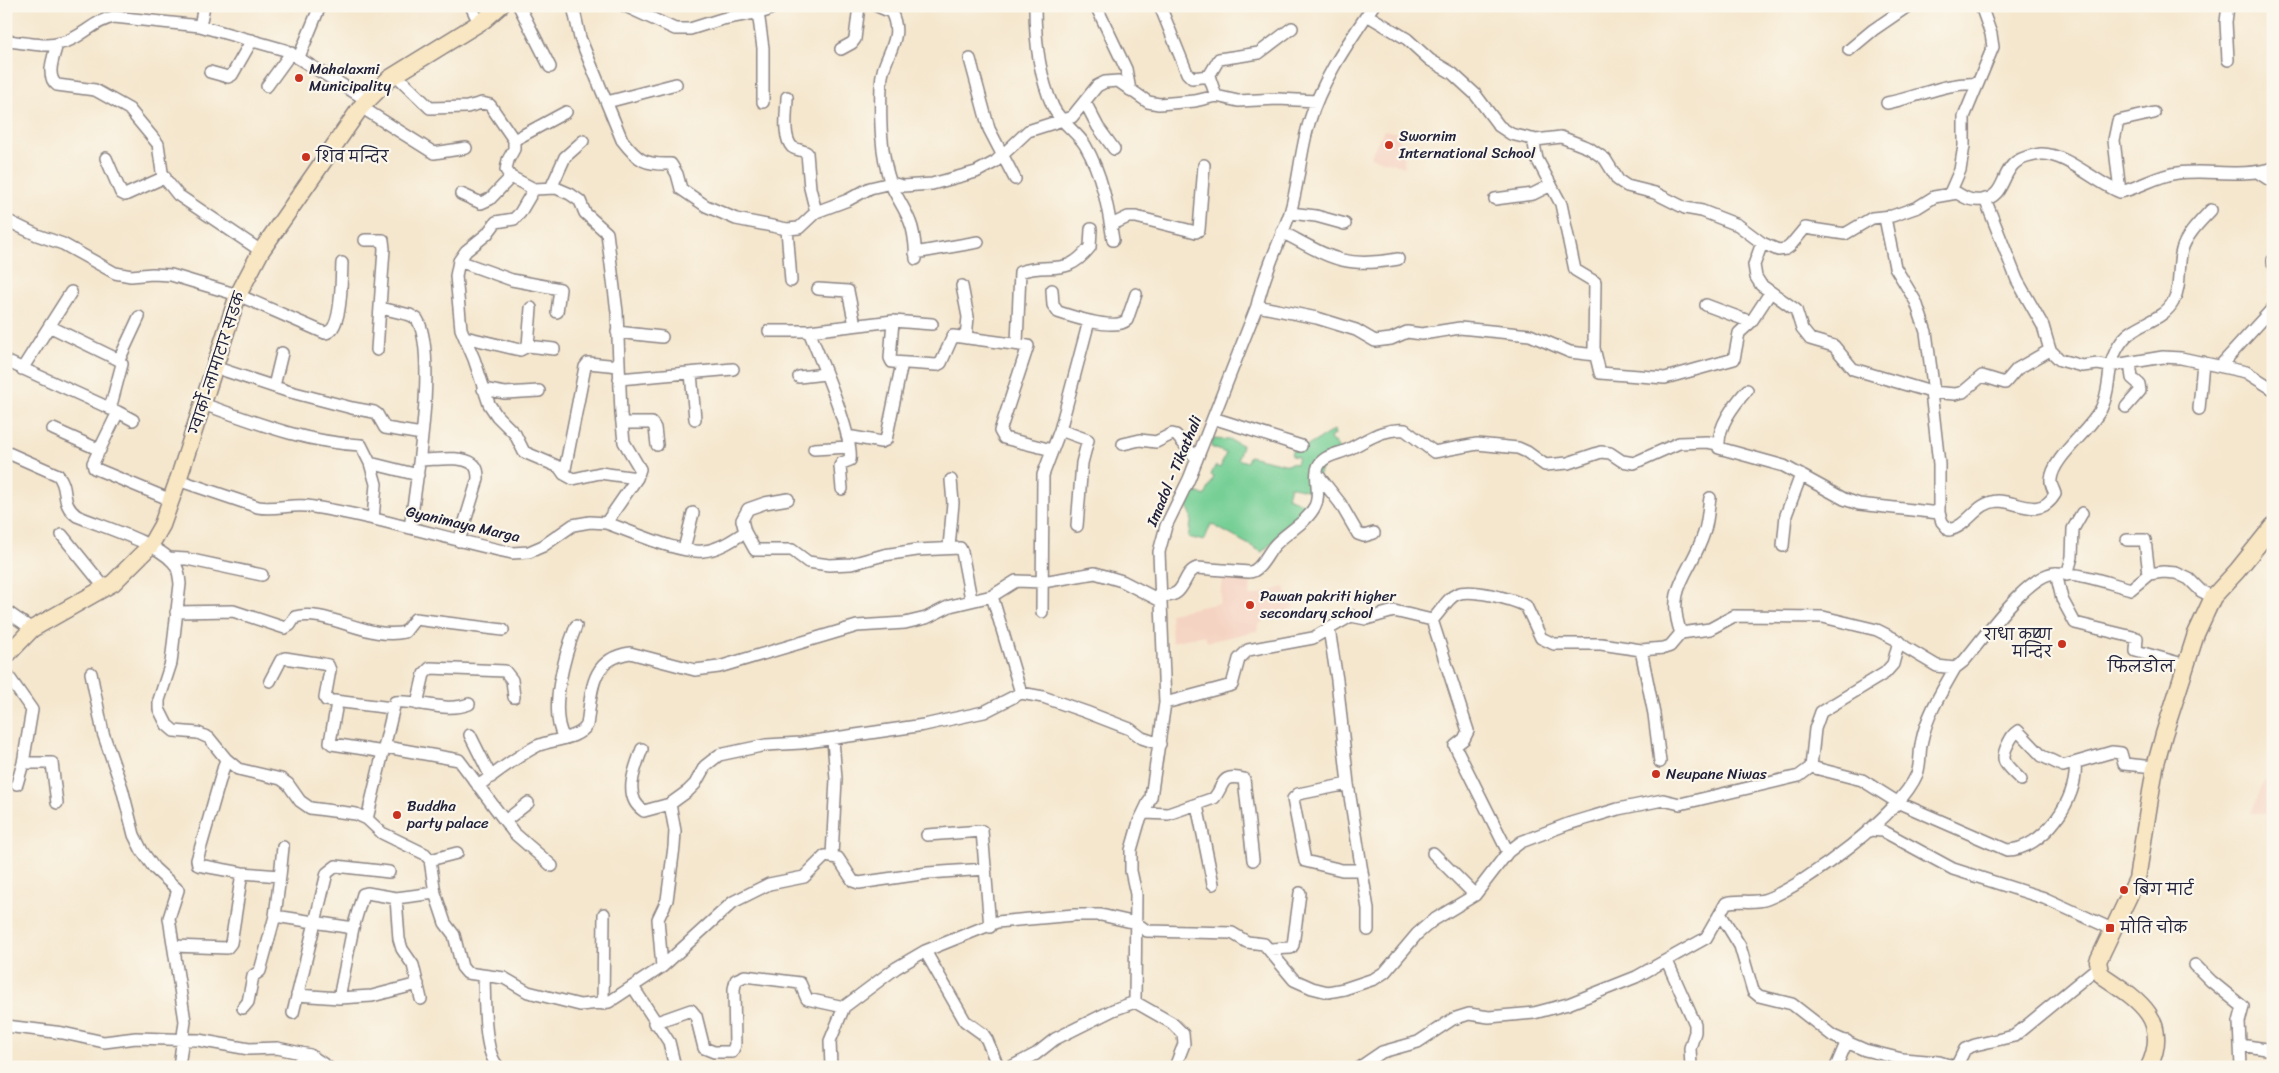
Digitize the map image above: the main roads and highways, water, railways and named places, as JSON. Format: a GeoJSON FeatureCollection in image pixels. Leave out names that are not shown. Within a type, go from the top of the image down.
{"type":"FeatureCollection","features":[{"type":"Feature","properties":{"kind":"main road","name":"ग्वार्को-लामाटार सडक"},"geometry":{"type":"LineString","coordinates":[[6,656],[32,629],[105,588],[125,573],[150,546],[162,525],[171,500],[238,295],[261,250],[364,103],[396,75],[480,23],[500,6]]}},
{"type":"Feature","properties":{"kind":"main road"},"geometry":{"type":"LineString","coordinates":[[2149,1067],[2158,1042],[2156,1026],[2134,998],[2103,976],[2098,967],[2100,955],[2137,879],[2155,767],[2186,665],[2213,597],[2237,572],[2273,526]]}},
{"type":"Feature","properties":{"kind":"place","name":"Mahalaxmi Municipality"},"geometry":{"type":"Point","coordinates":[299,78]}},
{"type":"Feature","properties":{"kind":"place","name":"Swornim International School"},"geometry":{"type":"Point","coordinates":[1389,145]}},
{"type":"Feature","properties":{"kind":"place","name":"शिव मन्दिर"},"geometry":{"type":"Point","coordinates":[306,157]}},
{"type":"Feature","properties":{"kind":"place","name":"Pawan pakriti higher secondary school"},"geometry":{"type":"Point","coordinates":[1250,605]}},
{"type":"Feature","properties":{"kind":"place","name":"राधा कृष्ण मन्दिर"},"geometry":{"type":"Point","coordinates":[2062,644]}},
{"type":"Feature","properties":{"kind":"place","name":"Neupane Niwas"},"geometry":{"type":"Point","coordinates":[1656,774]}},
{"type":"Feature","properties":{"kind":"place","name":"Buddha party palace"},"geometry":{"type":"Point","coordinates":[397,815]}},
{"type":"Feature","properties":{"kind":"place","name":"बिग मार्ट"},"geometry":{"type":"Point","coordinates":[2124,890]}},
{"type":"Feature","properties":{"kind":"place","name":"मोति चोक"},"geometry":{"type":"Point","coordinates":[2110,928]}},
{"type":"Feature","properties":{"kind":"district","name":"फिलडोल"},"geometry":{"type":"Point","coordinates":[2141,666]}}]}
